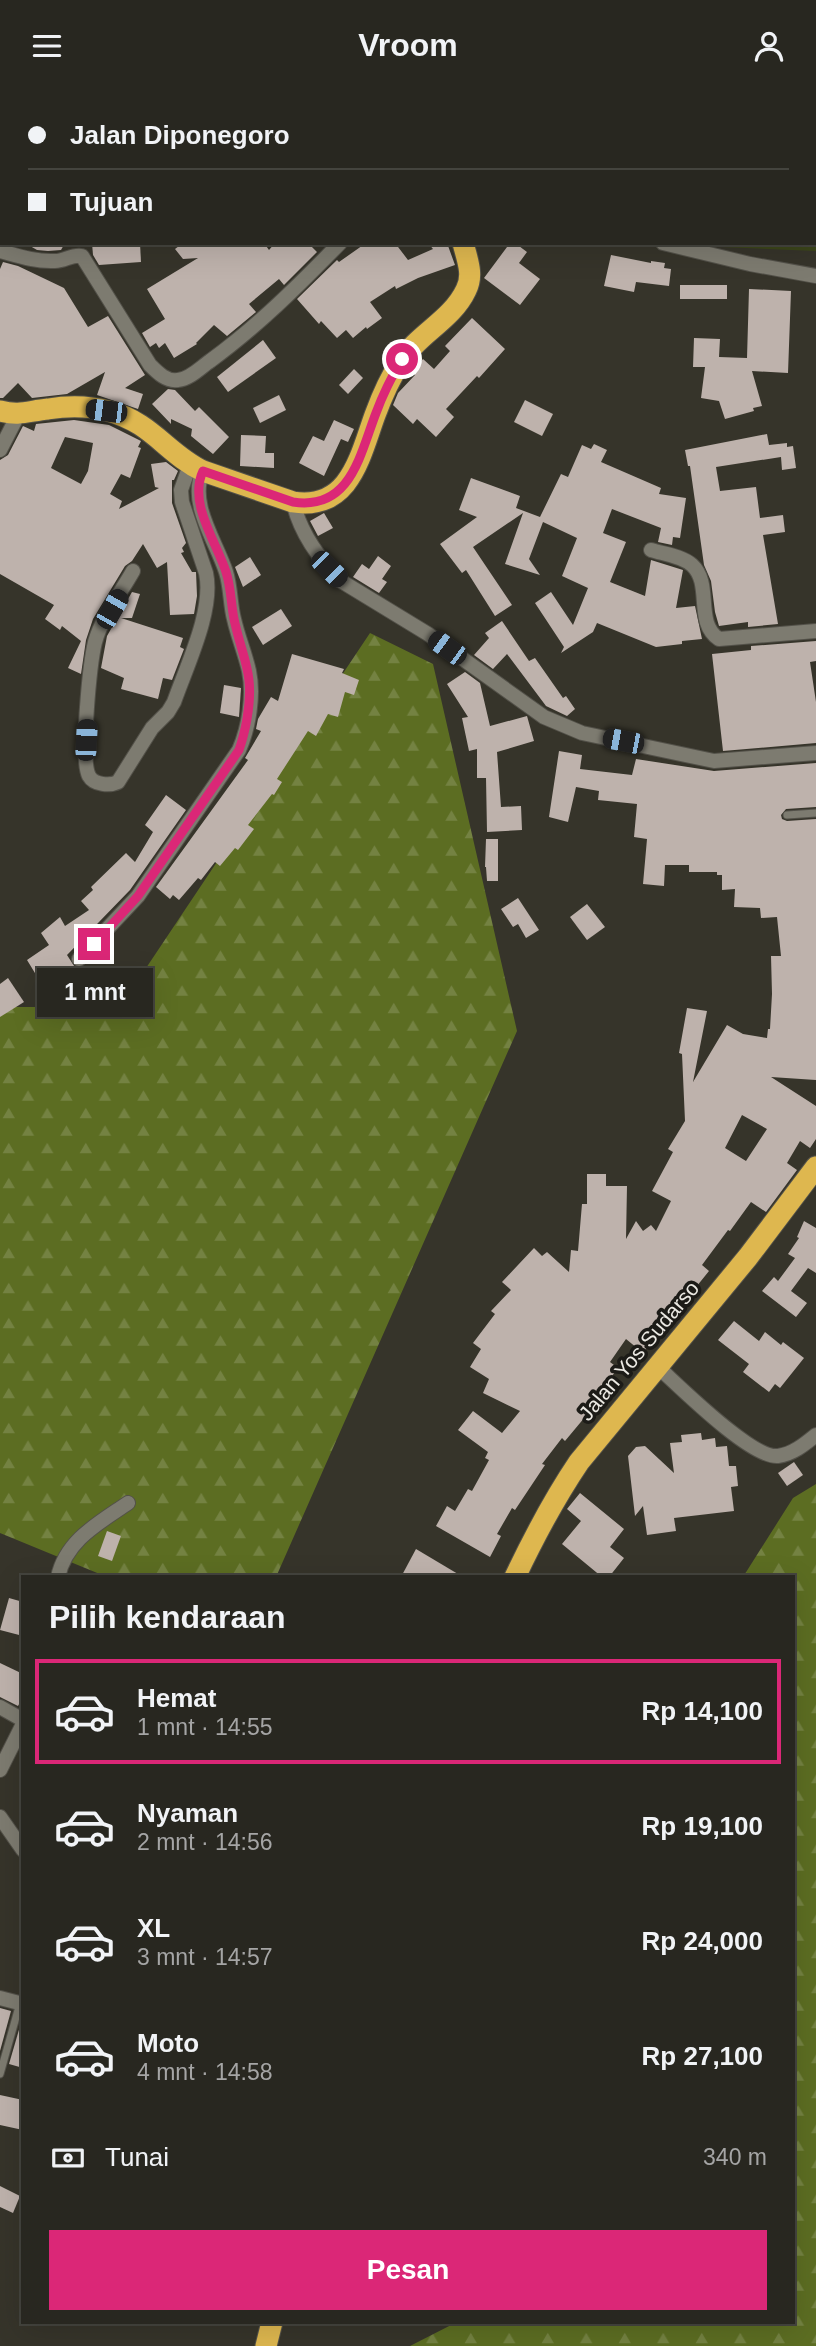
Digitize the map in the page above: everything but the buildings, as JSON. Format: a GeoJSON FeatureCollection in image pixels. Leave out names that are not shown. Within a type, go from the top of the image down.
{"type":"FeatureCollection","features":[{"type":"Feature","properties":{"kind":"highway"},"geometry":{"type":"LineString","coordinates":[[9,413],[62,408],[106,411],[127,417],[151,431],[197,468],[293,502],[307,505],[317,503],[341,488],[350,477],[360,459],[386,388],[402,359],[448,315],[467,290],[470,268],[464,245]]}},
{"type":"Feature","properties":{"kind":"highway","name":"Jalan Yos Sudarso"},"geometry":{"type":"LineString","coordinates":[[516,1575],[560,1490],[594,1443],[748,1257],[816,1167]]}},
{"type":"Feature","properties":{"kind":"highway"},"geometry":{"type":"LineString","coordinates":[[266,2346],[272,2324]]}},
{"type":"Feature","properties":{"kind":"street"},"geometry":{"type":"LineString","coordinates":[[0,251],[41,261],[62,261],[75,255],[82,256],[150,365],[163,377],[179,380],[190,376],[246,333],[338,245]]}},
{"type":"Feature","properties":{"kind":"street"},"geometry":{"type":"LineString","coordinates":[[671,245],[816,276]]}},
{"type":"Feature","properties":{"kind":"street"},"geometry":{"type":"LineString","coordinates":[[0,450],[9,413]]}},
{"type":"Feature","properties":{"kind":"street"},"geometry":{"type":"LineString","coordinates":[[133,571],[101,628],[92,658],[86,740],[88,773],[93,780],[109,785],[118,782],[152,728],[174,702],[207,605],[206,573],[182,502],[181,490],[197,468]]}},
{"type":"Feature","properties":{"kind":"street"},"geometry":{"type":"LineString","coordinates":[[79,959],[138,896],[239,750],[244,734],[251,682],[234,622],[229,581],[198,499],[197,468]]}},
{"type":"Feature","properties":{"kind":"street"},"geometry":{"type":"LineString","coordinates":[[293,502],[297,518],[306,535],[329,569],[341,581],[428,634],[544,717],[582,733],[714,761],[816,753]]}},
{"type":"Feature","properties":{"kind":"street"},"geometry":{"type":"LineString","coordinates":[[651,549],[686,561],[696,571],[701,581],[707,624],[719,639],[816,631]]}},
{"type":"Feature","properties":{"kind":"street"},"geometry":{"type":"LineString","coordinates":[[658,1367],[742,1441],[765,1455],[779,1456],[794,1451],[816,1435]]}},
{"type":"Feature","properties":{"kind":"street"},"geometry":{"type":"LineString","coordinates":[[58,1575],[61,1563],[76,1542],[128,1503]]}},
{"type":"Feature","properties":{"kind":"street"},"geometry":{"type":"LineString","coordinates":[[0,1707],[21,1721]]}},
{"type":"Feature","properties":{"kind":"street"},"geometry":{"type":"LineString","coordinates":[[0,1770],[21,1726]]}},
{"type":"Feature","properties":{"kind":"street"},"geometry":{"type":"LineString","coordinates":[[0,1817],[20,1843]]}},
{"type":"Feature","properties":{"kind":"street"},"geometry":{"type":"LineString","coordinates":[[0,1998],[21,2004]]}},
{"type":"Feature","properties":{"kind":"lane"},"geometry":{"type":"LineString","coordinates":[[787,815],[816,813]]}},
{"type":"Feature","properties":{"kind":"lane"},"geometry":{"type":"LineString","coordinates":[[0,2074],[21,2004]]}},
{"type":"Feature","properties":{"kind":"green space"},"geometry":{"type":"Polygon","coordinates":[[[714,245],[816,245],[816,251],[714,245]]]}},
{"type":"Feature","properties":{"kind":"green space"},"geometry":{"type":"Polygon","coordinates":[[[370,633],[433,664],[517,1031],[277,1575],[102,1575],[0,1533],[0,1007],[120,1007],[370,633]]]}},
{"type":"Feature","properties":{"kind":"green space"},"geometry":{"type":"Polygon","coordinates":[[[816,1484],[816,2346],[410,2346],[453,2324],[795,2324],[795,1575],[744,1575],[793,1498],[816,1484]]]}},
{"type":"Feature","properties":{"kind":"route"},"geometry":{"type":"LineString","coordinates":[[94,944],[138,896],[239,750],[244,734],[251,682],[234,622],[229,581],[198,499],[198,483],[203,471],[266,495],[307,505],[329,497],[350,477],[360,459],[386,388],[402,359]]}}]}
